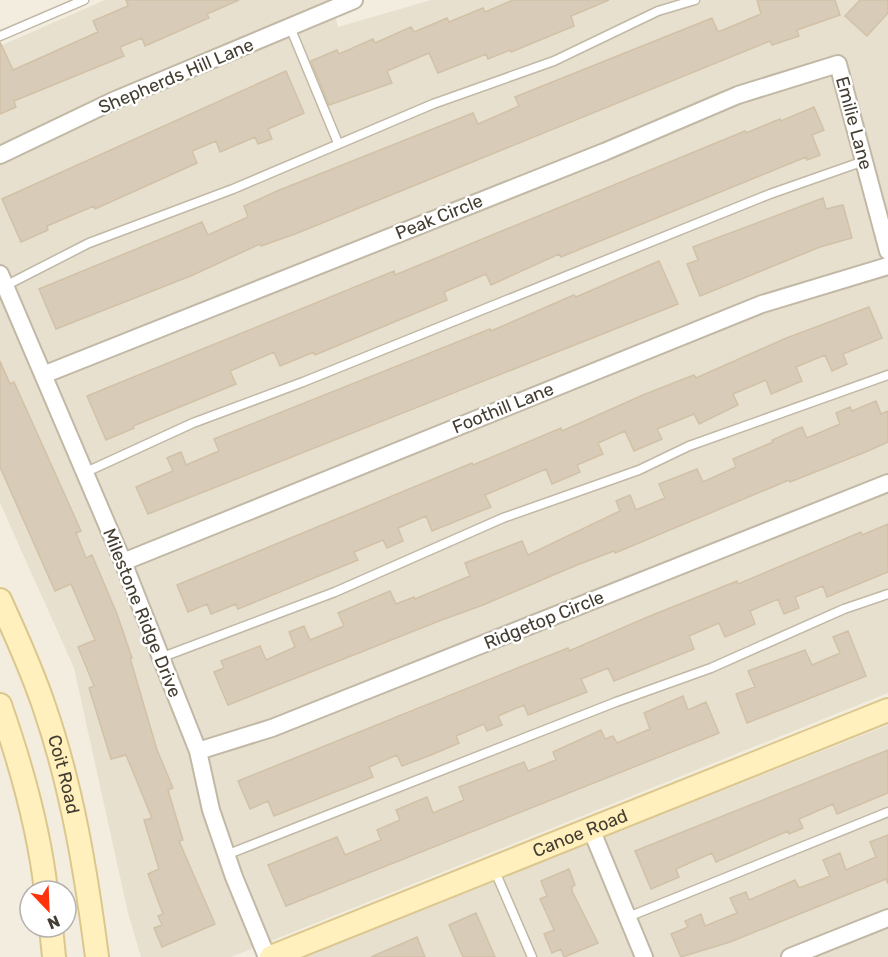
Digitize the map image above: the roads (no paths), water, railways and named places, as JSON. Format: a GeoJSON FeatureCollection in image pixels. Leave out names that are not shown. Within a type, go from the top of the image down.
{"type":"FeatureCollection","features":[{"type":"Feature","properties":{"kind":"street","name":"Shepherds Hill Lane"},"geometry":{"type":"LineString","coordinates":[[0,155],[113,102],[354,0]]}},
{"type":"Feature","properties":{"kind":"street","name":"Emilie Lane"},"geometry":{"type":"LineString","coordinates":[[838,64],[888,251]]}},
{"type":"Feature","properties":{"kind":"street","name":"Peak Circle"},"geometry":{"type":"LineString","coordinates":[[43,375],[604,152],[738,95],[838,64]]}},
{"type":"Feature","properties":{"kind":"street","name":"Foothill Lane"},"geometry":{"type":"LineString","coordinates":[[123,562],[762,304],[888,266]]}},
{"type":"Feature","properties":{"kind":"street","name":"Milestone Ridge Drive"},"geometry":{"type":"LineString","coordinates":[[2,280],[123,562],[198,750],[211,810],[226,855],[269,957]]}},
{"type":"Feature","properties":{"kind":"street","name":"Ridgetop Circle"},"geometry":{"type":"LineString","coordinates":[[198,750],[272,729],[888,483]]}},
{"type":"Feature","properties":{"kind":"street","name":"Coit Road"},"geometry":{"type":"LineString","coordinates":[[0,600],[45,707],[63,772],[79,837],[97,957]]}},
{"type":"Feature","properties":{"kind":"street"},"geometry":{"type":"LineString","coordinates":[[0,705],[19,762],[43,860],[45,879]]}},
{"type":"Feature","properties":{"kind":"street","name":"Canoe Road"},"geometry":{"type":"LineString","coordinates":[[269,957],[888,710]]}},
{"type":"Feature","properties":{"kind":"street"},"geometry":{"type":"LineString","coordinates":[[591,829],[644,957]]}},
{"type":"Feature","properties":{"kind":"street"},"geometry":{"type":"LineString","coordinates":[[790,957],[888,918]]}},
{"type":"Feature","properties":{"kind":"street"},"geometry":{"type":"LineString","coordinates":[[52,939],[54,957]]}},
{"type":"Feature","properties":{"kind":"lane"},"geometry":{"type":"LineString","coordinates":[[0,36],[84,0]]}},
{"type":"Feature","properties":{"kind":"lane"},"geometry":{"type":"LineString","coordinates":[[2,280],[89,243],[234,189],[433,104],[554,61],[658,11],[695,0]]}},
{"type":"Feature","properties":{"kind":"lane"},"geometry":{"type":"LineString","coordinates":[[290,27],[338,143]]}},
{"type":"Feature","properties":{"kind":"lane"},"geometry":{"type":"LineString","coordinates":[[83,473],[193,423],[303,382],[770,194],[864,161]]}},
{"type":"Feature","properties":{"kind":"lane"},"geometry":{"type":"LineString","coordinates":[[160,658],[335,592],[503,518],[639,470],[690,446],[888,375]]}},
{"type":"Feature","properties":{"kind":"lane"},"geometry":{"type":"LineString","coordinates":[[226,855],[572,719],[711,668],[844,609],[888,594]]}},
{"type":"Feature","properties":{"kind":"lane"},"geometry":{"type":"LineString","coordinates":[[628,917],[888,812]]}},
{"type":"Feature","properties":{"kind":"lane"},"geometry":{"type":"LineString","coordinates":[[493,868],[532,957]]}}]}
